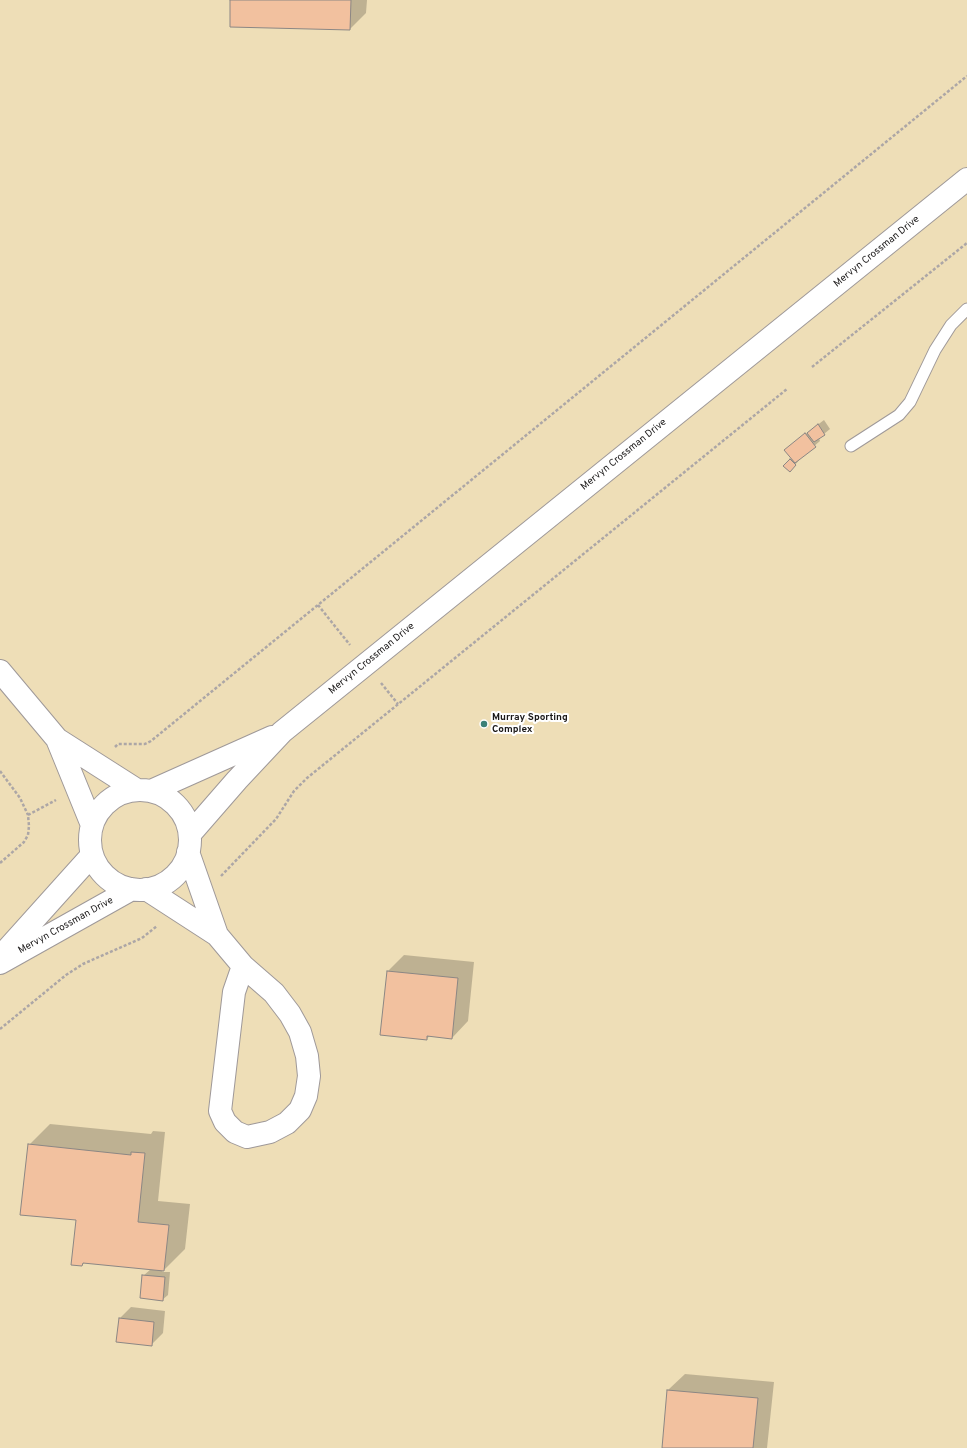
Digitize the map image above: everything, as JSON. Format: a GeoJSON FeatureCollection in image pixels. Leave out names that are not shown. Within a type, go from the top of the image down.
{"type":"FeatureCollection","features":[{"type":"Feature","properties":{"kind":"street","name":"Mervyn Crossman Drive"},"geometry":{"type":"LineString","coordinates":[[189,843],[236,780],[282,732],[967,179]]}},
{"type":"Feature","properties":{"kind":"street"},"geometry":{"type":"LineString","coordinates":[[0,671],[57,739],[92,825]]}},
{"type":"Feature","properties":{"kind":"street","name":"Mervyn Crossman Drive"},"geometry":{"type":"LineString","coordinates":[[144,790],[282,732]]}},
{"type":"Feature","properties":{"kind":"street"},"geometry":{"type":"LineString","coordinates":[[57,739],[144,790],[165,797],[177,806],[186,819],[189,843],[217,935]]}},
{"type":"Feature","properties":{"kind":"street"},"geometry":{"type":"LineString","coordinates":[[144,790],[122,793],[109,801],[99,811],[92,825],[90,840],[92,855],[98,868],[107,878],[118,885],[139,889],[161,886],[173,877],[183,866],[189,843]]}},
{"type":"Feature","properties":{"kind":"street","name":"Mervyn Crossman Drive"},"geometry":{"type":"LineString","coordinates":[[0,958],[92,855]]}},
{"type":"Feature","properties":{"kind":"street","name":"Mervyn Crossman Drive"},"geometry":{"type":"LineString","coordinates":[[0,963],[139,889]]}},
{"type":"Feature","properties":{"kind":"street"},"geometry":{"type":"LineString","coordinates":[[139,889],[217,935],[243,966],[274,993],[290,1014],[300,1032],[307,1056],[309,1076],[306,1096],[300,1110],[287,1123],[270,1132],[247,1137],[234,1132],[225,1122],[220,1111],[234,992],[243,966]]}},
{"type":"Feature","properties":{"kind":"lane"},"geometry":{"type":"LineString","coordinates":[[851,446],[898,416],[910,402],[939,344],[951,325],[967,309]]}},
{"type":"Feature","properties":{"kind":"path"},"geometry":{"type":"LineString","coordinates":[[114,749],[118,744],[145,744],[151,741],[967,76]]}},
{"type":"Feature","properties":{"kind":"path"},"geometry":{"type":"LineString","coordinates":[[812,367],[967,243]]}},
{"type":"Feature","properties":{"kind":"path"},"geometry":{"type":"LineString","coordinates":[[217,878],[222,875],[276,819],[294,791],[307,778],[787,389]]}},
{"type":"Feature","properties":{"kind":"path"},"geometry":{"type":"LineString","coordinates":[[0,771],[20,798],[28,815],[29,826],[28,835],[24,842],[0,863]]}},
{"type":"Feature","properties":{"kind":"path"},"geometry":{"type":"LineString","coordinates":[[28,815],[59,798]]}},
{"type":"Feature","properties":{"kind":"path"},"geometry":{"type":"LineString","coordinates":[[0,1028],[66,975],[83,964],[142,938],[160,924]]}},
{"type":"Feature","properties":{"kind":"shaded area","name":"Murray Sporting Complex"},"geometry":{"type":"Polygon","coordinates":[[[0,0],[967,0],[967,1448],[0,1448],[0,0]]]}},
{"type":"Feature","properties":{"kind":"building"},"geometry":{"type":"Polygon","coordinates":[[[230,0],[351,0],[350,30],[230,27],[230,0]]]}},
{"type":"Feature","properties":{"kind":"building"},"geometry":{"type":"Polygon","coordinates":[[[818,424],[825,435],[814,442],[807,433],[818,424]]]}},
{"type":"Feature","properties":{"kind":"building"},"geometry":{"type":"Polygon","coordinates":[[[805,433],[816,447],[795,463],[784,450],[805,433]]]}},
{"type":"Feature","properties":{"kind":"building"},"geometry":{"type":"Polygon","coordinates":[[[790,459],[796,465],[790,472],[783,466],[790,459]]]}},
{"type":"Feature","properties":{"kind":"building"},"geometry":{"type":"Polygon","coordinates":[[[387,971],[458,978],[452,1039],[427,1036],[427,1040],[380,1035],[387,971]]]}},
{"type":"Feature","properties":{"kind":"building"},"geometry":{"type":"Polygon","coordinates":[[[28,1144],[131,1155],[131,1152],[145,1153],[138,1222],[169,1225],[164,1271],[83,1263],[82,1266],[71,1265],[76,1220],[20,1215],[28,1144]]]}},
{"type":"Feature","properties":{"kind":"building"},"geometry":{"type":"Polygon","coordinates":[[[142,1275],[165,1277],[163,1301],[140,1298],[142,1275]]]}},
{"type":"Feature","properties":{"kind":"building"},"geometry":{"type":"Polygon","coordinates":[[[119,1318],[154,1322],[152,1346],[116,1342],[119,1318]]]}},
{"type":"Feature","properties":{"kind":"building"},"geometry":{"type":"Polygon","coordinates":[[[667,1390],[758,1398],[753,1448],[662,1448],[667,1390]]]}},
{"type":"Feature","properties":{"kind":"place","name":"Murray Sporting Complex"},"geometry":{"type":"Point","coordinates":[484,724]}}]}
